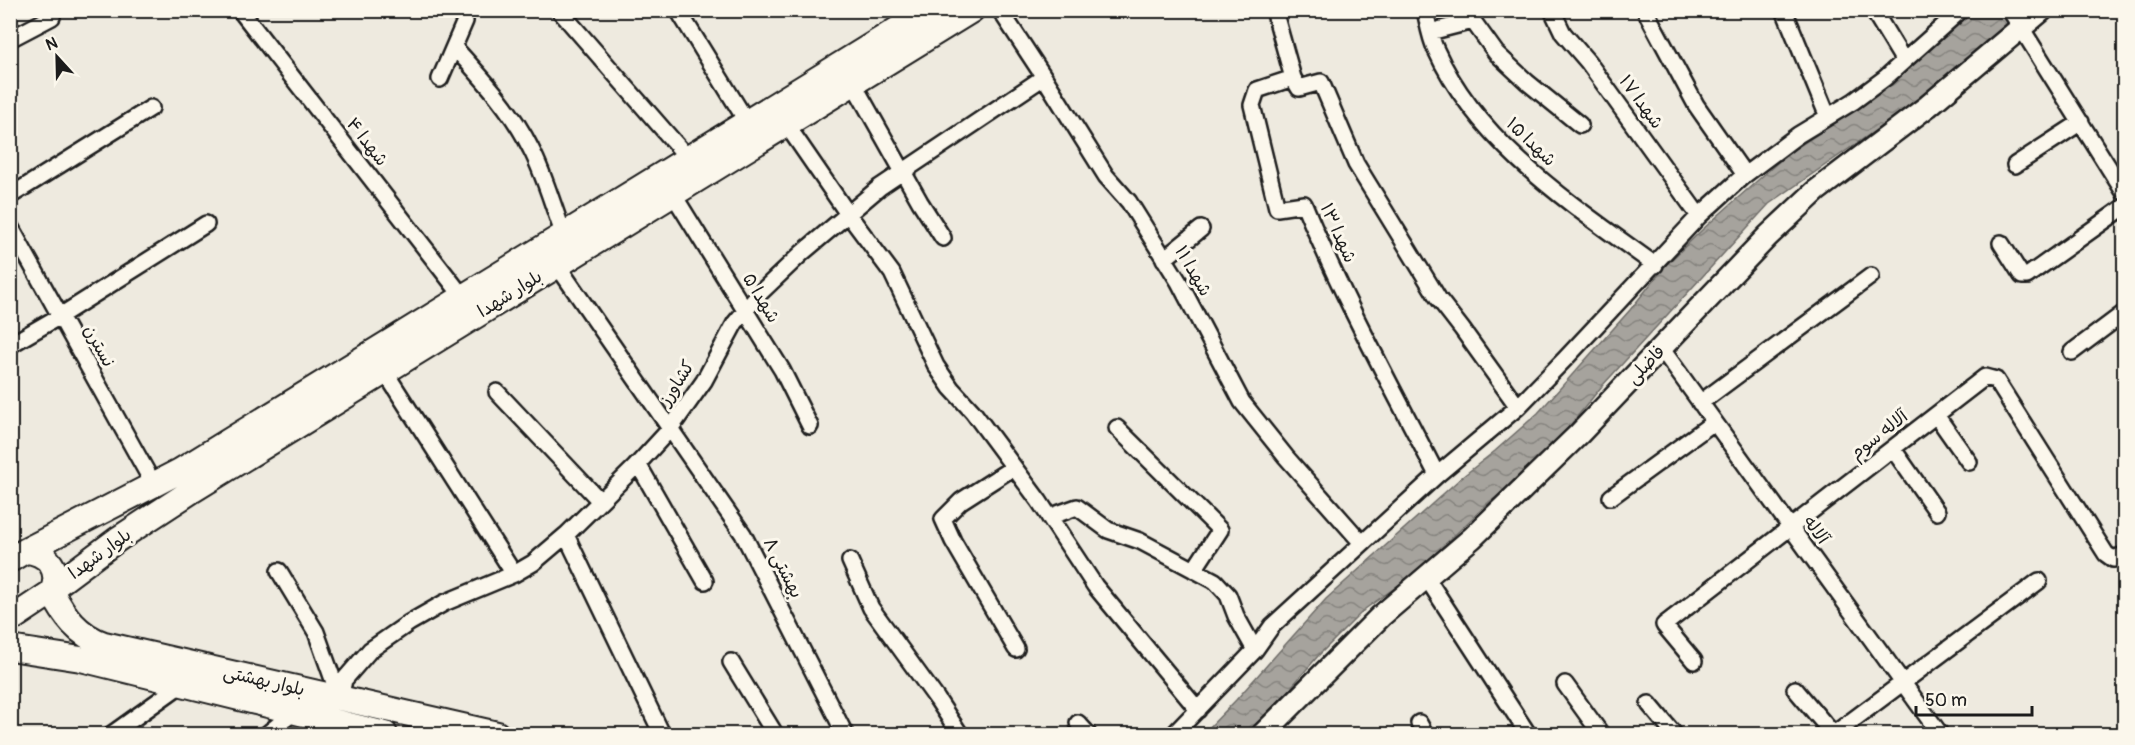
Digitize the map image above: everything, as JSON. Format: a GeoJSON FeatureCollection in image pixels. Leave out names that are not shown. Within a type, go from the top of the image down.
{"type":"FeatureCollection","features":[{"type":"Feature","properties":{"kind":"main road","name":"بلوار شهدا"},"geometry":{"type":"LineString","coordinates":[[18,555],[180,471],[929,10]]}},
{"type":"Feature","properties":{"kind":"main road","name":"بلوار شهدا"},"geometry":{"type":"LineString","coordinates":[[10,620],[118,539],[193,490],[972,10]]}},
{"type":"Feature","properties":{"kind":"main road","name":"فاضلی"},"geometry":{"type":"LineString","coordinates":[[1263,735],[1381,616],[1472,538],[1580,434],[1768,236],[1816,192],[1928,106],[2016,19],[2042,10]]}},
{"type":"Feature","properties":{"kind":"main road"},"geometry":{"type":"LineString","coordinates":[[89,518],[80,529],[78,539],[85,545],[95,547],[118,539]]}},
{"type":"Feature","properties":{"kind":"main road","name":"بلوار بهشتی"},"geometry":{"type":"LineString","coordinates":[[18,555],[39,553],[49,561],[55,573],[54,589],[68,620],[94,640],[497,735]]}},
{"type":"Feature","properties":{"kind":"main road","name":"بلوار بهشتی"},"geometry":{"type":"LineString","coordinates":[[10,648],[81,659],[386,735]]}},
{"type":"Feature","properties":{"kind":"main road"},"geometry":{"type":"LineString","coordinates":[[334,722],[340,699]]}},
{"type":"Feature","properties":{"kind":"street","name":"شهدا ۴"},"geometry":{"type":"LineString","coordinates":[[240,10],[463,297]]}},
{"type":"Feature","properties":{"kind":"street"},"geometry":{"type":"LineString","coordinates":[[559,10],[688,158]]}},
{"type":"Feature","properties":{"kind":"street"},"geometry":{"type":"LineString","coordinates":[[678,10],[747,122]]}},
{"type":"Feature","properties":{"kind":"street","name":"شهدا ۱۱"},"geometry":{"type":"LineString","coordinates":[[1000,10],[1106,176],[1129,202],[1179,282],[1242,402],[1286,458],[1362,543]]}},
{"type":"Feature","properties":{"kind":"street"},"geometry":{"type":"LineString","coordinates":[[1274,10],[1293,78],[1299,88],[1321,82],[1356,164],[1404,244],[1438,298],[1518,406]]}},
{"type":"Feature","properties":{"kind":"street","name":"شهدا ۱۵"},"geometry":{"type":"LineString","coordinates":[[1425,10],[1435,49],[1455,86],[1492,132],[1554,191],[1655,265]]}},
{"type":"Feature","properties":{"kind":"street","name":"شهدا ۱۷"},"geometry":{"type":"LineString","coordinates":[[1552,10],[1563,33],[1588,62],[1700,216]]}},
{"type":"Feature","properties":{"kind":"street"},"geometry":{"type":"LineString","coordinates":[[1645,10],[1695,105],[1745,175]]}},
{"type":"Feature","properties":{"kind":"street"},"geometry":{"type":"LineString","coordinates":[[1784,10],[1828,117]]}},
{"type":"Feature","properties":{"kind":"street"},"geometry":{"type":"LineString","coordinates":[[1873,10],[1904,61]]}},
{"type":"Feature","properties":{"kind":"street"},"geometry":{"type":"LineString","coordinates":[[1174,735],[1255,650],[1272,626],[1437,475],[1518,406],[1700,216],[1745,175],[1798,135],[1885,78],[1961,10]]}},
{"type":"Feature","properties":{"kind":"street"},"geometry":{"type":"LineString","coordinates":[[10,39],[52,17]]}},
{"type":"Feature","properties":{"kind":"street"},"geometry":{"type":"LineString","coordinates":[[2016,19],[2124,192]]}},
{"type":"Feature","properties":{"kind":"street"},"geometry":{"type":"LineString","coordinates":[[440,79],[465,21]]}},
{"type":"Feature","properties":{"kind":"street"},"geometry":{"type":"LineString","coordinates":[[1430,32],[1473,21],[1496,53],[1527,82],[1580,125]]}},
{"type":"Feature","properties":{"kind":"street"},"geometry":{"type":"LineString","coordinates":[[454,47],[488,84],[515,119],[532,151],[564,235]]}},
{"type":"Feature","properties":{"kind":"street","name":"کشاورز"},"geometry":{"type":"LineString","coordinates":[[340,699],[344,680],[370,650],[409,623],[444,603],[514,574],[533,563],[566,535],[670,429],[704,381],[735,323],[746,309],[777,277],[848,214],[880,187],[1044,77]]}},
{"type":"Feature","properties":{"kind":"street","name":"شهدا ۱۳"},"geometry":{"type":"LineString","coordinates":[[1293,78],[1257,90],[1252,105],[1277,208],[1304,204],[1321,246],[1437,475]]}},
{"type":"Feature","properties":{"kind":"street"},"geometry":{"type":"LineString","coordinates":[[853,83],[920,202],[943,238]]}},
{"type":"Feature","properties":{"kind":"street"},"geometry":{"type":"LineString","coordinates":[[10,196],[151,108]]}},
{"type":"Feature","properties":{"kind":"street"},"geometry":{"type":"LineString","coordinates":[[2015,165],[2081,122]]}},
{"type":"Feature","properties":{"kind":"street"},"geometry":{"type":"LineString","coordinates":[[786,124],[892,273],[936,366],[951,388],[973,412],[1014,467],[1095,586],[1198,710]]}},
{"type":"Feature","properties":{"kind":"street","name":"شهدا ۵"},"geometry":{"type":"LineString","coordinates":[[673,194],[746,309],[782,370],[810,426]]}},
{"type":"Feature","properties":{"kind":"street"},"geometry":{"type":"LineString","coordinates":[[2001,243],[2022,276],[2027,276],[2124,207]]}},
{"type":"Feature","properties":{"kind":"street"},"geometry":{"type":"LineString","coordinates":[[10,345],[206,224]]}},
{"type":"Feature","properties":{"kind":"street","name":"نسترن"},"geometry":{"type":"LineString","coordinates":[[10,226],[154,484]]}},
{"type":"Feature","properties":{"kind":"street"},"geometry":{"type":"LineString","coordinates":[[1164,259],[1201,229]]}},
{"type":"Feature","properties":{"kind":"street","name":"بهشتی ۸"},"geometry":{"type":"LineString","coordinates":[[557,266],[743,534],[845,735]]}},
{"type":"Feature","properties":{"kind":"street"},"geometry":{"type":"LineString","coordinates":[[1700,403],[1870,276]]}},
{"type":"Feature","properties":{"kind":"street"},"geometry":{"type":"LineString","coordinates":[[2072,352],[2124,313]]}},
{"type":"Feature","properties":{"kind":"street","name":"آلاله"},"geometry":{"type":"LineString","coordinates":[[1661,348],[1940,735]]}},
{"type":"Feature","properties":{"kind":"street"},"geometry":{"type":"LineString","coordinates":[[385,372],[514,574]]}},
{"type":"Feature","properties":{"kind":"street","name":"آلاله سوم"},"geometry":{"type":"LineString","coordinates":[[1694,661],[1664,625],[1985,377],[1992,377],[1996,380],[2106,554],[2113,559],[2124,555]]}},
{"type":"Feature","properties":{"kind":"street"},"geometry":{"type":"LineString","coordinates":[[497,392],[600,501]]}},
{"type":"Feature","properties":{"kind":"street"},"geometry":{"type":"LineString","coordinates":[[1936,415],[1969,462]]}},
{"type":"Feature","properties":{"kind":"street"},"geometry":{"type":"LineString","coordinates":[[1611,497],[1714,422]]}},
{"type":"Feature","properties":{"kind":"street"},"geometry":{"type":"LineString","coordinates":[[1118,428],[1220,530],[1194,570]]}},
{"type":"Feature","properties":{"kind":"street"},"geometry":{"type":"LineString","coordinates":[[1893,448],[1937,512]]}},
{"type":"Feature","properties":{"kind":"street"},"geometry":{"type":"LineString","coordinates":[[638,464],[705,581]]}},
{"type":"Feature","properties":{"kind":"street"},"geometry":{"type":"LineString","coordinates":[[1014,467],[962,501],[943,519],[953,541],[1016,649]]}},
{"type":"Feature","properties":{"kind":"street"},"geometry":{"type":"LineString","coordinates":[[1049,516],[1077,507],[1108,530],[1140,541],[1215,581],[1228,595],[1236,616],[1255,650]]}},
{"type":"Feature","properties":{"kind":"street"},"geometry":{"type":"LineString","coordinates":[[566,535],[662,735]]}},
{"type":"Feature","properties":{"kind":"street"},"geometry":{"type":"LineString","coordinates":[[850,561],[871,608],[937,699],[960,735]]}},
{"type":"Feature","properties":{"kind":"street"},"geometry":{"type":"LineString","coordinates":[[279,571],[316,632],[340,699]]}},
{"type":"Feature","properties":{"kind":"street"},"geometry":{"type":"LineString","coordinates":[[1426,577],[1528,735]]}},
{"type":"Feature","properties":{"kind":"street"},"geometry":{"type":"LineString","coordinates":[[1795,689],[1833,735],[2039,582]]}},
{"type":"Feature","properties":{"kind":"street"},"geometry":{"type":"LineString","coordinates":[[731,662],[775,735]]}},
{"type":"Feature","properties":{"kind":"street"},"geometry":{"type":"LineString","coordinates":[[112,735],[182,684]]}},
{"type":"Feature","properties":{"kind":"street"},"geometry":{"type":"LineString","coordinates":[[1564,684],[1601,735]]}},
{"type":"Feature","properties":{"kind":"street"},"geometry":{"type":"LineString","coordinates":[[1649,704],[1674,735]]}},
{"type":"Feature","properties":{"kind":"street"},"geometry":{"type":"LineString","coordinates":[[267,735],[293,713]]}},
{"type":"Feature","properties":{"kind":"water"},"geometry":{"type":"Polygon","coordinates":[[[1972,11],[2020,11],[2005,32],[1889,121],[1769,204],[1602,386],[1532,467],[1482,509],[1413,575],[1365,609],[1318,656],[1294,684],[1278,710],[1256,734],[1203,734],[1326,599],[1462,477],[1538,413],[1630,310],[1666,265],[1703,229],[1776,164],[1796,148],[1861,106],[1972,11]]]}}]}
